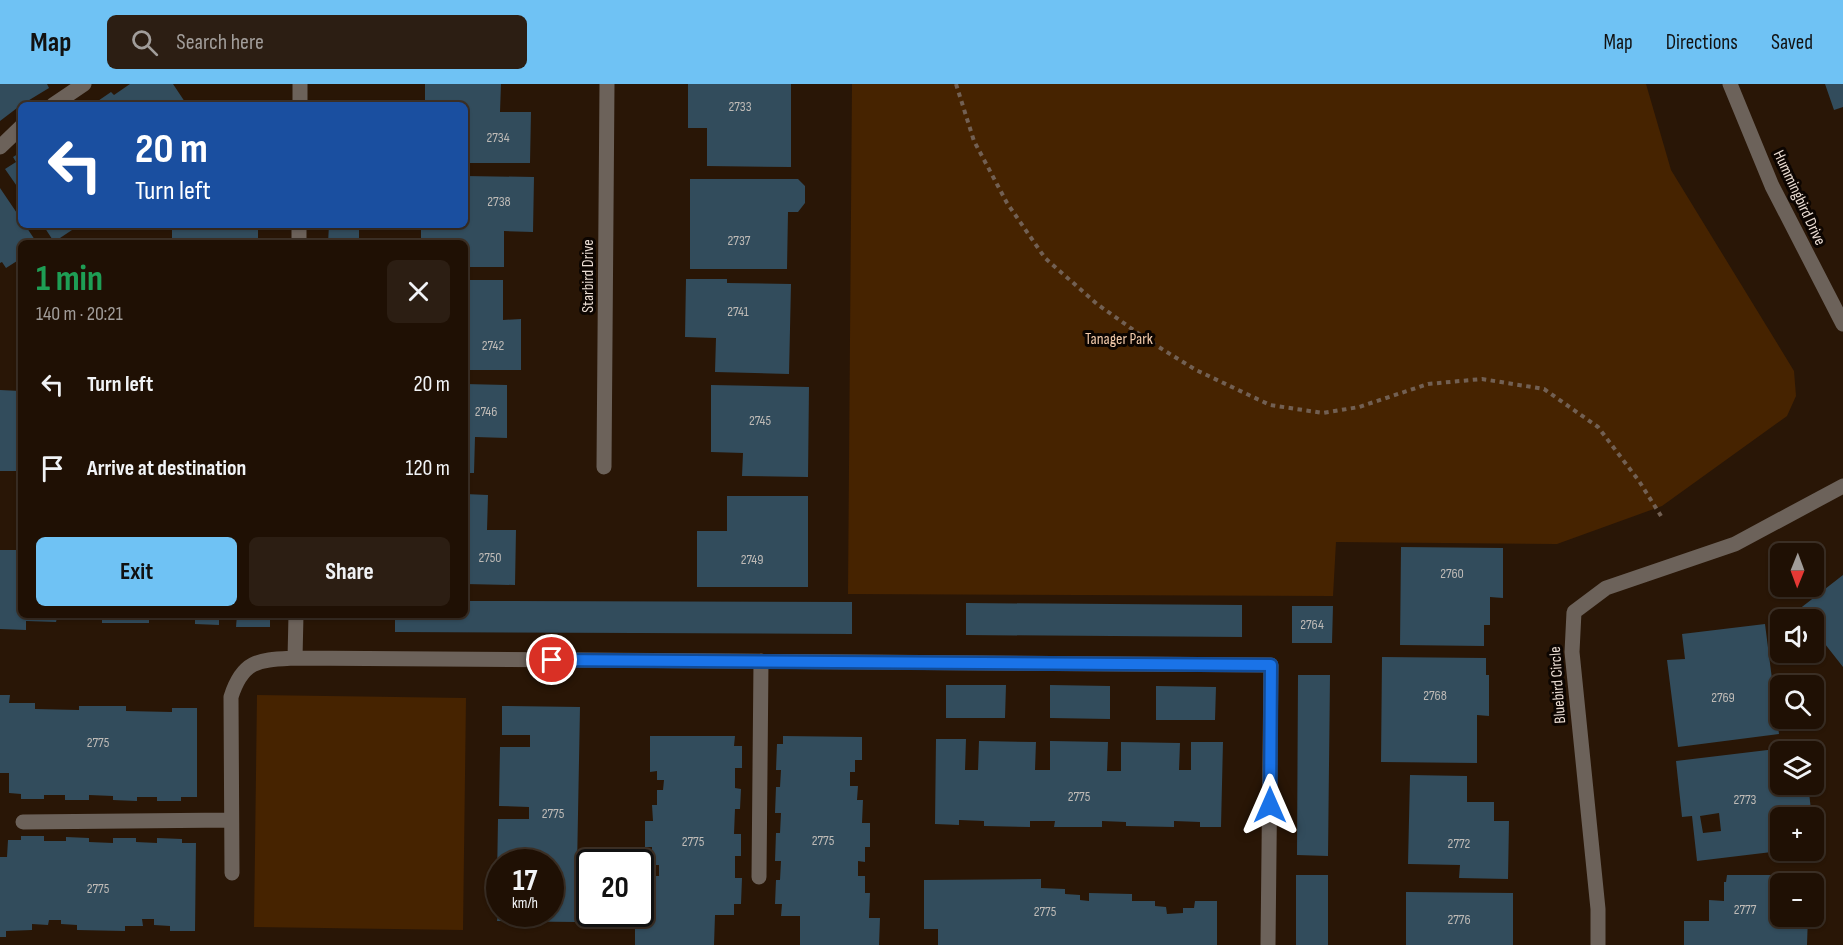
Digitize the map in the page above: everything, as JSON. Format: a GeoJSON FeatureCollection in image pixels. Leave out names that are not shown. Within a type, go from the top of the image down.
{"type":"FeatureCollection","features":[{"type":"Feature","properties":{"kind":"street"},"geometry":{"type":"LineString","coordinates":[[57,102],[84,84]]}},
{"type":"Feature","properties":{"kind":"street"},"geometry":{"type":"LineString","coordinates":[[300,84],[300,102]]}},
{"type":"Feature","properties":{"kind":"street","name":"Starbird Drive"},"geometry":{"type":"LineString","coordinates":[[604,467],[607,84]]}},
{"type":"Feature","properties":{"kind":"street","name":"Hummingbird Drive"},"geometry":{"type":"LineString","coordinates":[[1730,84],[1772,186],[1843,324]]}},
{"type":"Feature","properties":{"kind":"street"},"geometry":{"type":"LineString","coordinates":[[0,147],[18,130]]}},
{"type":"Feature","properties":{"kind":"street","name":"Bluebird Circle"},"geometry":{"type":"LineString","coordinates":[[1598,945],[1598,909],[1572,652],[1575,612],[1606,588],[1735,544],[1843,486]]}},
{"type":"Feature","properties":{"kind":"street"},"geometry":{"type":"LineString","coordinates":[[295,658],[296,618]]}},
{"type":"Feature","properties":{"kind":"street"},"geometry":{"type":"LineString","coordinates":[[232,873],[231,697],[236,681],[248,667],[264,660],[295,658],[1271,665],[1268,945]]}},
{"type":"Feature","properties":{"kind":"street"},"geometry":{"type":"LineString","coordinates":[[759,877],[761,661]]}},
{"type":"Feature","properties":{"kind":"street"},"geometry":{"type":"LineString","coordinates":[[23,822],[231,820]]}},
{"type":"Feature","properties":{"kind":"path"},"geometry":{"type":"LineString","coordinates":[[956,84],[974,141],[1007,203],[1045,258],[1097,304],[1149,342],[1196,370],[1270,405],[1323,413],[1359,407],[1428,384],[1482,379],[1544,389],[1598,427],[1639,481],[1660,516]]}},
{"type":"Feature","properties":{"kind":"green space","name":"Tanager Park"},"geometry":{"type":"Polygon","coordinates":[[[852,84],[1646,84],[1671,170],[1794,371],[1796,396],[1787,416],[1662,506],[1557,544],[1336,542],[1333,596],[848,594],[852,84]]]}},
{"type":"Feature","properties":{"kind":"green space"},"geometry":{"type":"Polygon","coordinates":[[[257,695],[466,698],[463,930],[254,927],[257,695]]]}},
{"type":"Feature","properties":{"kind":"building"},"geometry":{"type":"Polygon","coordinates":[[[0,84],[47,84],[49,88],[26,102],[18,102],[18,107],[0,121],[0,84]]]}},
{"type":"Feature","properties":{"kind":"building"},"geometry":{"type":"Polygon","coordinates":[[[130,84],[173,84],[185,102],[96,102],[111,92],[114,95],[130,84]]]}},
{"type":"Feature","properties":{"kind":"building"},"geometry":{"type":"Polygon","coordinates":[[[425,84],[501,84],[500,112],[531,112],[530,163],[468,163],[468,102],[425,102],[425,84]]]}},
{"type":"Feature","properties":{"kind":"building"},"geometry":{"type":"Polygon","coordinates":[[[688,84],[791,84],[791,167],[707,166],[707,128],[688,128],[688,84]]]}},
{"type":"Feature","properties":{"kind":"building"},"geometry":{"type":"Polygon","coordinates":[[[1825,84],[1843,84],[1843,107],[1834,110],[1825,84]]]}},
{"type":"Feature","properties":{"kind":"building"},"geometry":{"type":"Polygon","coordinates":[[[18,154],[18,188],[5,169],[16,162],[13,157],[18,154]]]}},
{"type":"Feature","properties":{"kind":"building"},"geometry":{"type":"Polygon","coordinates":[[[468,176],[534,177],[533,232],[504,231],[504,267],[468,267],[468,240],[421,240],[421,228],[468,228],[468,176]]]}},
{"type":"Feature","properties":{"kind":"building"},"geometry":{"type":"Polygon","coordinates":[[[690,179],[798,179],[805,186],[805,203],[798,212],[788,212],[787,269],[690,269],[690,179]]]}},
{"type":"Feature","properties":{"kind":"building"},"geometry":{"type":"Polygon","coordinates":[[[0,188],[18,215],[18,228],[27,228],[35,240],[18,240],[18,262],[6,268],[2,262],[0,263],[0,188]]]}},
{"type":"Feature","properties":{"kind":"building"},"geometry":{"type":"Polygon","coordinates":[[[45,228],[75,228],[57,240],[53,240],[45,228]]]}},
{"type":"Feature","properties":{"kind":"building"},"geometry":{"type":"Polygon","coordinates":[[[172,228],[258,228],[258,240],[177,240],[177,238],[172,238],[172,228]]]}},
{"type":"Feature","properties":{"kind":"building"},"geometry":{"type":"Polygon","coordinates":[[[329,228],[359,228],[359,240],[328,240],[329,228]]]}},
{"type":"Feature","properties":{"kind":"building"},"geometry":{"type":"Polygon","coordinates":[[[686,279],[727,279],[727,283],[791,284],[789,374],[715,372],[716,338],[685,337],[686,279]]]}},
{"type":"Feature","properties":{"kind":"building"},"geometry":{"type":"Polygon","coordinates":[[[468,280],[503,280],[503,320],[521,319],[521,370],[468,370],[468,280]]]}},
{"type":"Feature","properties":{"kind":"building"},"geometry":{"type":"Polygon","coordinates":[[[468,384],[507,385],[507,438],[475,437],[474,473],[468,473],[468,384]]]}},
{"type":"Feature","properties":{"kind":"building"},"geometry":{"type":"Polygon","coordinates":[[[711,385],[809,387],[808,477],[742,476],[743,453],[711,452],[711,385]]]}},
{"type":"Feature","properties":{"kind":"building"},"geometry":{"type":"Polygon","coordinates":[[[0,390],[18,391],[18,471],[0,471],[0,390]]]}},
{"type":"Feature","properties":{"kind":"building"},"geometry":{"type":"Polygon","coordinates":[[[468,494],[488,495],[487,530],[516,530],[515,585],[468,584],[468,494]]]}},
{"type":"Feature","properties":{"kind":"building"},"geometry":{"type":"Polygon","coordinates":[[[727,496],[808,496],[808,587],[697,587],[697,531],[727,531],[727,496]]]}},
{"type":"Feature","properties":{"kind":"building"},"geometry":{"type":"Polygon","coordinates":[[[1401,547],[1503,548],[1503,598],[1490,597],[1490,625],[1484,625],[1484,646],[1400,645],[1401,547]]]}},
{"type":"Feature","properties":{"kind":"building"},"geometry":{"type":"Polygon","coordinates":[[[0,550],[18,550],[18,618],[57,618],[56,622],[26,621],[26,630],[0,629],[0,550]]]}},
{"type":"Feature","properties":{"kind":"building"},"geometry":{"type":"Polygon","coordinates":[[[1843,575],[1843,667],[1824,643],[1824,609],[1799,609],[1815,597],[1824,597],[1824,590],[1843,575]]]}},
{"type":"Feature","properties":{"kind":"building"},"geometry":{"type":"Polygon","coordinates":[[[468,601],[852,602],[852,634],[395,632],[395,618],[468,618],[468,601]]]}},
{"type":"Feature","properties":{"kind":"building"},"geometry":{"type":"Polygon","coordinates":[[[966,603],[1242,605],[1242,637],[966,635],[966,603]]]}},
{"type":"Feature","properties":{"kind":"building"},"geometry":{"type":"Polygon","coordinates":[[[1292,606],[1333,606],[1332,643],[1292,643],[1292,606]]]}},
{"type":"Feature","properties":{"kind":"building"},"geometry":{"type":"Polygon","coordinates":[[[102,618],[166,618],[149,619],[149,623],[102,623],[102,618]]]}},
{"type":"Feature","properties":{"kind":"building"},"geometry":{"type":"Polygon","coordinates":[[[219,618],[219,625],[195,624],[195,619],[178,619],[219,618]]]}},
{"type":"Feature","properties":{"kind":"building"},"geometry":{"type":"Polygon","coordinates":[[[237,618],[270,618],[270,627],[236,627],[237,618]]]}},
{"type":"Feature","properties":{"kind":"building"},"geometry":{"type":"Polygon","coordinates":[[[1765,624],[1771,675],[1770,729],[1778,729],[1779,734],[1678,747],[1667,660],[1685,659],[1682,634],[1765,624]]]}},
{"type":"Feature","properties":{"kind":"building"},"geometry":{"type":"Polygon","coordinates":[[[1382,657],[1486,658],[1486,675],[1489,675],[1489,716],[1477,715],[1477,763],[1381,762],[1382,657]]]}},
{"type":"Feature","properties":{"kind":"building"},"geometry":{"type":"Polygon","coordinates":[[[1298,675],[1330,675],[1328,856],[1297,855],[1298,675]]]}},
{"type":"Feature","properties":{"kind":"building"},"geometry":{"type":"Polygon","coordinates":[[[946,685],[1006,685],[1005,718],[946,718],[946,685]]]}},
{"type":"Feature","properties":{"kind":"building"},"geometry":{"type":"Polygon","coordinates":[[[1050,685],[1110,686],[1110,719],[1050,718],[1050,685]]]}},
{"type":"Feature","properties":{"kind":"building"},"geometry":{"type":"Polygon","coordinates":[[[1156,686],[1216,687],[1215,720],[1156,720],[1156,686]]]}},
{"type":"Feature","properties":{"kind":"building"},"geometry":{"type":"Polygon","coordinates":[[[0,695],[10,695],[9,703],[35,703],[35,709],[79,710],[79,706],[126,706],[126,711],[172,712],[172,708],[197,708],[197,797],[181,797],[181,801],[157,801],[157,797],[137,797],[137,801],[113,800],[113,796],[89,795],[89,800],[65,800],[65,795],[44,795],[44,799],[21,799],[21,794],[9,793],[9,773],[0,773],[0,695]]]}},
{"type":"Feature","properties":{"kind":"building"},"geometry":{"type":"Polygon","coordinates":[[[502,706],[580,707],[576,922],[564,922],[564,849],[498,849],[498,819],[529,819],[529,807],[499,806],[500,747],[530,747],[530,735],[502,735],[502,706]]]}},
{"type":"Feature","properties":{"kind":"building"},"geometry":{"type":"Polygon","coordinates":[[[650,736],[735,736],[734,746],[742,746],[742,768],[735,768],[735,788],[741,789],[740,809],[735,809],[734,834],[741,834],[741,856],[735,856],[735,878],[742,878],[741,904],[734,904],[734,915],[715,915],[714,945],[635,945],[635,927],[654,927],[654,876],[659,876],[659,865],[654,865],[654,849],[645,847],[645,821],[653,821],[652,805],[657,805],[657,790],[663,790],[664,780],[657,780],[657,771],[650,772],[650,736]]]}},
{"type":"Feature","properties":{"kind":"building"},"geometry":{"type":"Polygon","coordinates":[[[783,736],[862,737],[862,760],[855,760],[855,772],[850,772],[850,786],[858,786],[857,800],[863,800],[862,823],[870,823],[870,847],[865,847],[865,862],[858,861],[858,876],[865,876],[865,893],[870,893],[869,918],[880,918],[879,945],[800,945],[800,916],[781,916],[782,904],[775,904],[776,880],[780,880],[781,861],[775,861],[776,833],[780,833],[781,813],[775,813],[776,787],[780,787],[781,770],[776,770],[777,744],[783,744],[783,736]]]}},
{"type":"Feature","properties":{"kind":"building"},"geometry":{"type":"Polygon","coordinates":[[[936,739],[966,739],[965,770],[978,770],[979,741],[1036,742],[1035,770],[1050,770],[1050,741],[1108,742],[1107,771],[1121,771],[1121,742],[1180,743],[1179,770],[1191,770],[1191,742],[1223,742],[1221,827],[1200,827],[1200,822],[1174,821],[1174,827],[1126,826],[1126,822],[1102,821],[1102,827],[1054,827],[1055,821],[1030,821],[1030,827],[984,826],[984,821],[959,820],[959,825],[935,824],[936,739]]]}},
{"type":"Feature","properties":{"kind":"building"},"geometry":{"type":"Polygon","coordinates":[[[1770,750],[1770,795],[1809,795],[1811,807],[1770,807],[1770,852],[1697,861],[1692,816],[1682,817],[1676,761],[1770,750]],[[1719,813],[1700,816],[1703,833],[1721,831],[1719,813]]]}},
{"type":"Feature","properties":{"kind":"building"},"geometry":{"type":"Polygon","coordinates":[[[1410,775],[1467,776],[1467,802],[1494,802],[1494,821],[1509,821],[1508,879],[1459,878],[1460,865],[1408,864],[1410,775]]]}},
{"type":"Feature","properties":{"kind":"building"},"geometry":{"type":"Polygon","coordinates":[[[21,836],[44,836],[44,841],[66,841],[66,837],[89,838],[89,842],[113,843],[113,838],[136,838],[136,842],[157,843],[157,838],[182,839],[182,843],[196,843],[195,931],[170,931],[170,926],[154,925],[154,919],[142,919],[143,926],[125,926],[125,931],[77,930],[77,925],[61,924],[61,920],[49,920],[48,925],[32,924],[32,930],[6,931],[6,937],[0,937],[0,857],[7,857],[8,840],[21,840],[21,836]]]}},
{"type":"Feature","properties":{"kind":"building"},"geometry":{"type":"Polygon","coordinates":[[[1296,875],[1328,875],[1328,945],[1296,945],[1296,875]]]}},
{"type":"Feature","properties":{"kind":"building"},"geometry":{"type":"Polygon","coordinates":[[[1727,875],[1770,875],[1770,927],[1808,927],[1807,945],[1684,945],[1684,921],[1709,921],[1709,900],[1724,901],[1724,882],[1726,882],[1727,875]]]}},
{"type":"Feature","properties":{"kind":"building"},"geometry":{"type":"Polygon","coordinates":[[[1041,879],[1041,888],[1065,889],[1065,894],[1080,895],[1080,900],[1089,901],[1089,893],[1132,894],[1132,901],[1155,901],[1155,906],[1166,907],[1167,914],[1183,913],[1183,908],[1194,908],[1195,901],[1217,901],[1217,945],[938,945],[938,929],[924,929],[924,880],[1041,879]]]}},
{"type":"Feature","properties":{"kind":"building"},"geometry":{"type":"Polygon","coordinates":[[[1406,892],[1513,893],[1513,945],[1406,945],[1406,892]]]}},
{"type":"Feature","properties":{"kind":"route"},"geometry":{"type":"LineString","coordinates":[[552,660],[1271,665],[1270,805]]}}]}
